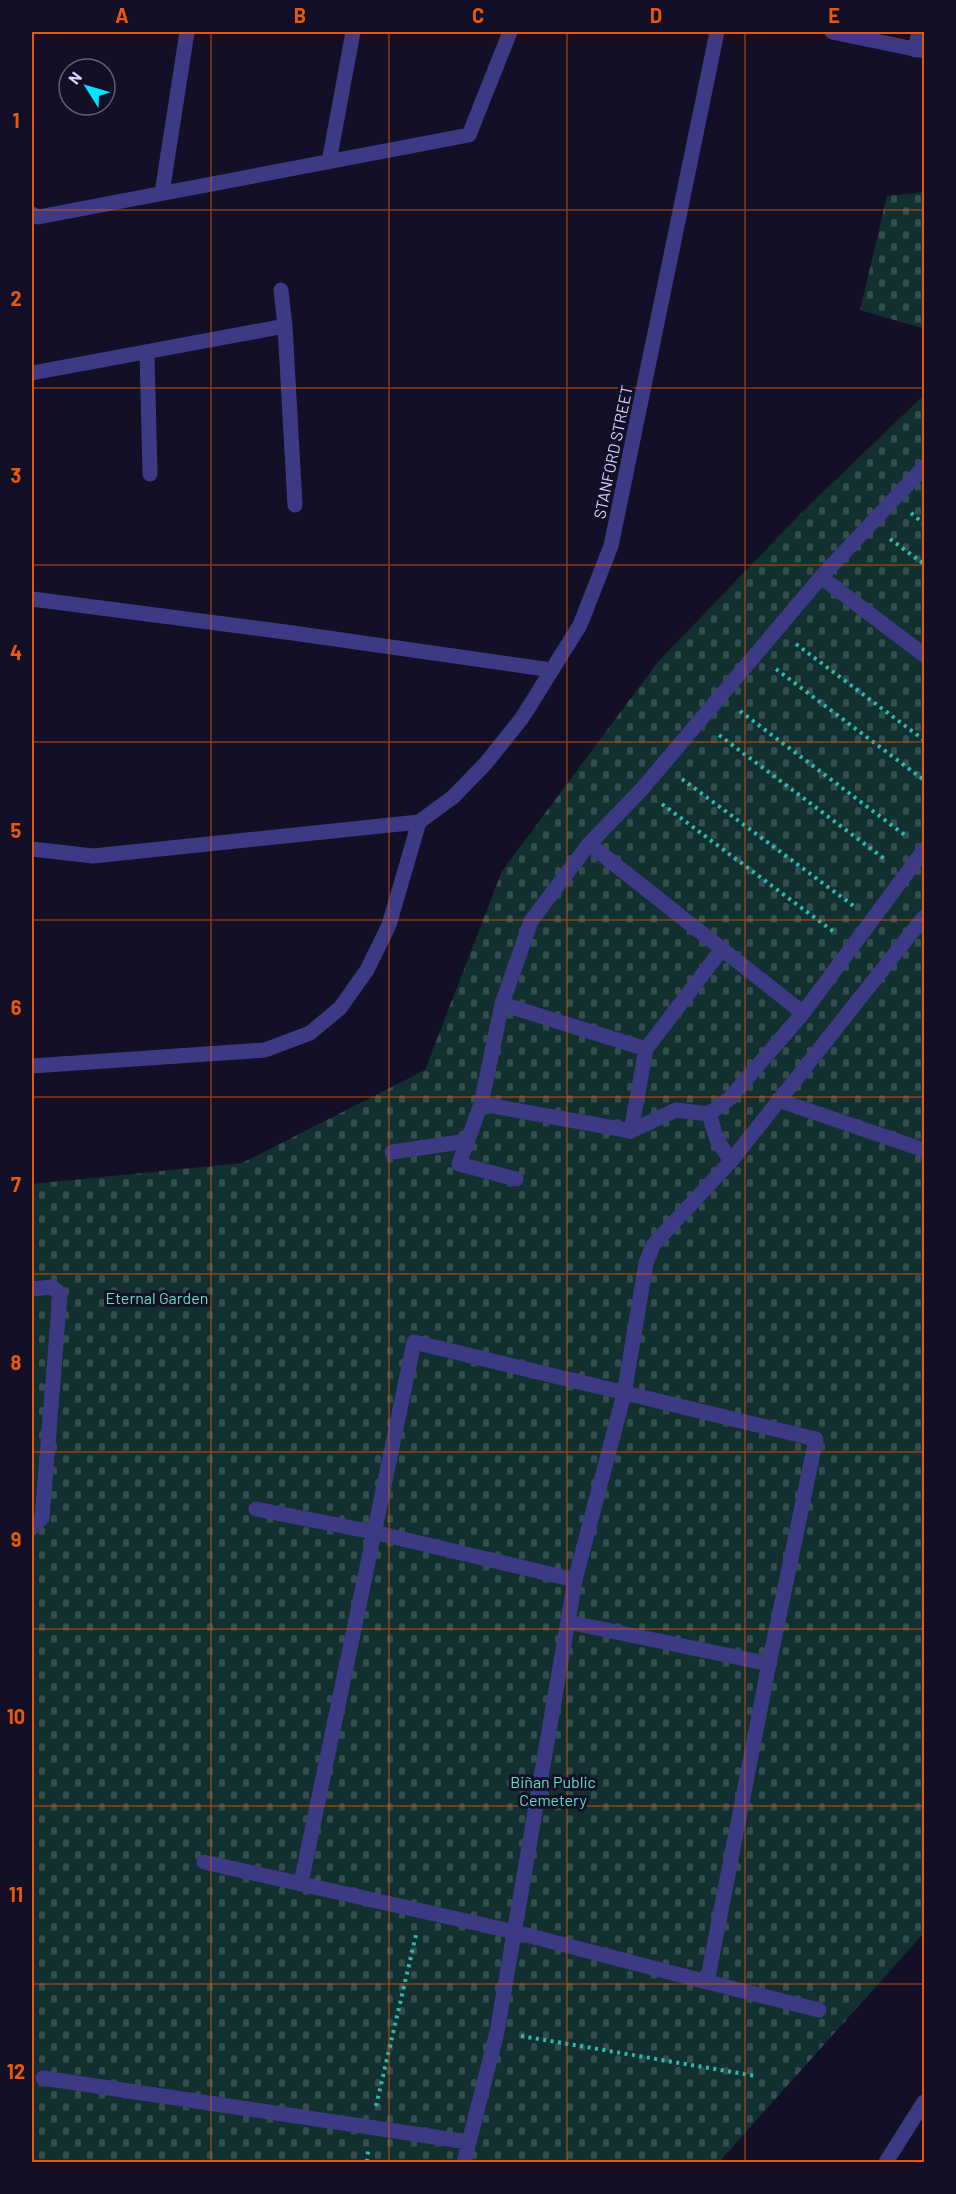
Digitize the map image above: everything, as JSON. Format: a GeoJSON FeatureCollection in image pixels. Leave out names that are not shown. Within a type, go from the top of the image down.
{"type":"FeatureCollection","features":[{"type":"Feature","properties":{"kind":"street"},"geometry":{"type":"LineString","coordinates":[[162,193],[186,32]]}},
{"type":"Feature","properties":{"kind":"street"},"geometry":{"type":"LineString","coordinates":[[329,162],[353,32]]}},
{"type":"Feature","properties":{"kind":"street"},"geometry":{"type":"LineString","coordinates":[[32,214],[38,217],[469,135],[510,32]]}},
{"type":"Feature","properties":{"kind":"street","name":"STANFORD STREET"},"geometry":{"type":"LineString","coordinates":[[419,822],[453,797],[486,763],[522,718],[580,625],[611,546],[717,32]]}},
{"type":"Feature","properties":{"kind":"street"},"geometry":{"type":"LineString","coordinates":[[832,32],[920,50],[920,32]]}},
{"type":"Feature","properties":{"kind":"street"},"geometry":{"type":"LineString","coordinates":[[280,290],[285,326],[295,505]]}},
{"type":"Feature","properties":{"kind":"street"},"geometry":{"type":"LineString","coordinates":[[32,374],[285,326]]}},
{"type":"Feature","properties":{"kind":"street"},"geometry":{"type":"LineString","coordinates":[[147,353],[150,474]]}},
{"type":"Feature","properties":{"kind":"street"},"geometry":{"type":"LineString","coordinates":[[516,1179],[459,1164],[481,1104],[502,1004],[531,921],[589,844],[642,789],[821,577],[924,467]]}},
{"type":"Feature","properties":{"kind":"street"},"geometry":{"type":"LineString","coordinates":[[821,577],[924,655]]}},
{"type":"Feature","properties":{"kind":"street"},"geometry":{"type":"LineString","coordinates":[[32,599],[552,670]]}},
{"type":"Feature","properties":{"kind":"street"},"geometry":{"type":"LineString","coordinates":[[32,849],[93,856],[419,822],[389,925],[367,970],[340,1008],[310,1033],[265,1050],[32,1066]]}},
{"type":"Feature","properties":{"kind":"street"},"geometry":{"type":"LineString","coordinates":[[589,844],[803,1013]]}},
{"type":"Feature","properties":{"kind":"street"},"geometry":{"type":"LineString","coordinates":[[481,1104],[631,1131],[676,1110],[709,1114],[730,1098],[803,1013],[906,875],[920,847]]}},
{"type":"Feature","properties":{"kind":"street"},"geometry":{"type":"LineString","coordinates":[[464,2163],[497,2032],[575,1580],[624,1394],[646,1263],[653,1245],[731,1161],[924,917]]}},
{"type":"Feature","properties":{"kind":"street"},"geometry":{"type":"LineString","coordinates":[[631,1131],[646,1049],[722,949]]}},
{"type":"Feature","properties":{"kind":"street"},"geometry":{"type":"LineString","coordinates":[[502,1004],[646,1049]]}},
{"type":"Feature","properties":{"kind":"street"},"geometry":{"type":"LineString","coordinates":[[778,1100],[924,1150]]}},
{"type":"Feature","properties":{"kind":"street"},"geometry":{"type":"LineString","coordinates":[[709,1114],[717,1140],[731,1161]]}},
{"type":"Feature","properties":{"kind":"street"},"geometry":{"type":"LineString","coordinates":[[392,1152],[467,1141]]}},
{"type":"Feature","properties":{"kind":"street"},"geometry":{"type":"LineString","coordinates":[[32,1289],[52,1287],[60,1294],[42,1518],[32,1528]]}},
{"type":"Feature","properties":{"kind":"street"},"geometry":{"type":"LineString","coordinates":[[301,1883],[414,1342],[816,1439],[707,1982]]}},
{"type":"Feature","properties":{"kind":"street"},"geometry":{"type":"LineString","coordinates":[[256,1509],[373,1532],[575,1580]]}},
{"type":"Feature","properties":{"kind":"street"},"geometry":{"type":"LineString","coordinates":[[568,1622],[769,1664]]}},
{"type":"Feature","properties":{"kind":"street"},"geometry":{"type":"LineString","coordinates":[[204,1862],[515,1932],[819,2010]]}},
{"type":"Feature","properties":{"kind":"street"},"geometry":{"type":"LineString","coordinates":[[43,2078],[468,2142]]}},
{"type":"Feature","properties":{"kind":"street"},"geometry":{"type":"LineString","coordinates":[[886,2163],[924,2102]]}},
{"type":"Feature","properties":{"kind":"path"},"geometry":{"type":"LineString","coordinates":[[870,525],[924,564]]}},
{"type":"Feature","properties":{"kind":"path"},"geometry":{"type":"LineString","coordinates":[[777,629],[924,740]]}},
{"type":"Feature","properties":{"kind":"path"},"geometry":{"type":"LineString","coordinates":[[756,654],[924,780]]}},
{"type":"Feature","properties":{"kind":"path"},"geometry":{"type":"LineString","coordinates":[[720,696],[920,847]]}},
{"type":"Feature","properties":{"kind":"path"},"geometry":{"type":"LineString","coordinates":[[700,720],[906,875]]}},
{"type":"Feature","properties":{"kind":"path"},"geometry":{"type":"LineString","coordinates":[[663,764],[873,920]]}},
{"type":"Feature","properties":{"kind":"path"},"geometry":{"type":"LineString","coordinates":[[642,789],[853,946]]}},
{"type":"Feature","properties":{"kind":"path"},"geometry":{"type":"LineString","coordinates":[[367,2163],[371,2128],[421,1910]]}},
{"type":"Feature","properties":{"kind":"path"},"geometry":{"type":"LineString","coordinates":[[497,2032],[756,2076]]}},
{"type":"Feature","properties":{"kind":"green space"},"geometry":{"type":"Polygon","coordinates":[[[924,192],[924,333],[922,328],[860,310],[887,196],[924,192]]]}},
{"type":"Feature","properties":{"kind":"green space","name":"Biñan Public Cemetery"},"geometry":{"type":"Polygon","coordinates":[[[924,395],[924,1933],[719,2162],[32,2162],[32,1184],[242,1163],[425,1070],[502,871],[657,663],[801,513],[924,395]]]}},
{"type":"Feature","properties":{"kind":"park label","name":"Eternal Garden"},"geometry":{"type":"Point","coordinates":[157,1298]}}]}
